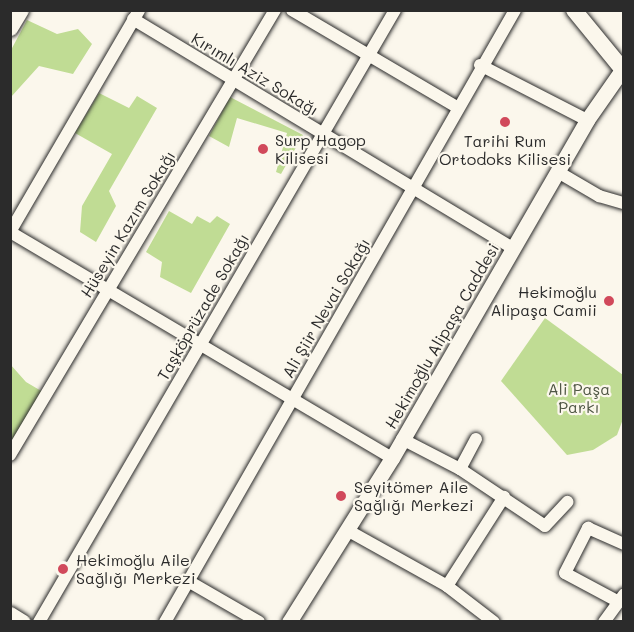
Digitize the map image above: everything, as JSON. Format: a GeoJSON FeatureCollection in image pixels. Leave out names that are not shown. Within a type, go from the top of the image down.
{"type":"FeatureCollection","features":[{"type":"Feature","properties":{"kind":"main road"},"geometry":{"type":"LineString","coordinates":[[574,10],[623,65]]}},
{"type":"Feature","properties":{"kind":"main road"},"geometry":{"type":"LineString","coordinates":[[587,10],[623,65]]}},
{"type":"Feature","properties":{"kind":"street"},"geometry":{"type":"LineString","coordinates":[[10,28],[21,10]]}},
{"type":"Feature","properties":{"kind":"street","name":"Hüseyin Kazım Sokağı"},"geometry":{"type":"LineString","coordinates":[[10,455],[275,10]]}},
{"type":"Feature","properties":{"kind":"street"},"geometry":{"type":"LineString","coordinates":[[292,10],[368,57],[457,107]]}},
{"type":"Feature","properties":{"kind":"street","name":"Taşköprüzade Sokağı"},"geometry":{"type":"LineString","coordinates":[[39,621],[395,10]]}},
{"type":"Feature","properties":{"kind":"street","name":"Ali Şiir Nevai Sokağı"},"geometry":{"type":"LineString","coordinates":[[165,621],[415,187],[480,65],[515,10]]}},
{"type":"Feature","properties":{"kind":"street"},"geometry":{"type":"LineString","coordinates":[[136,15],[10,232],[198,347],[392,458]]}},
{"type":"Feature","properties":{"kind":"street","name":"Kırımlı Aziz Sokağı"},"geometry":{"type":"LineString","coordinates":[[136,15],[322,135],[415,187],[513,248]]}},
{"type":"Feature","properties":{"kind":"street"},"geometry":{"type":"LineString","coordinates":[[480,65],[587,120]]}},
{"type":"Feature","properties":{"kind":"street","name":"Hekimoğlu Alipaşa Caddesi"},"geometry":{"type":"LineString","coordinates":[[289,621],[392,458],[587,120],[623,65]]}},
{"type":"Feature","properties":{"kind":"street"},"geometry":{"type":"LineString","coordinates":[[558,172],[599,196],[624,203]]}},
{"type":"Feature","properties":{"kind":"street"},"geometry":{"type":"LineString","coordinates":[[402,439],[460,469],[545,526],[567,502]]}},
{"type":"Feature","properties":{"kind":"street"},"geometry":{"type":"LineString","coordinates":[[460,469],[477,439]]}},
{"type":"Feature","properties":{"kind":"street"},"geometry":{"type":"LineString","coordinates":[[447,586],[504,497]]}},
{"type":"Feature","properties":{"kind":"street"},"geometry":{"type":"LineString","coordinates":[[604,621],[621,598],[565,573],[588,528],[624,544]]}},
{"type":"Feature","properties":{"kind":"street"},"geometry":{"type":"LineString","coordinates":[[348,530],[447,586],[494,621]]}},
{"type":"Feature","properties":{"kind":"street"},"geometry":{"type":"LineString","coordinates":[[189,581],[259,621]]}},
{"type":"Feature","properties":{"kind":"street"},"geometry":{"type":"LineString","coordinates":[[10,614],[23,621]]}},
{"type":"Feature","properties":{"kind":"green space"},"geometry":{"type":"Polygon","coordinates":[[[27,20],[57,34],[78,29],[92,44],[73,74],[39,66],[11,97],[11,50],[27,20]]]}},
{"type":"Feature","properties":{"kind":"green space"},"geometry":{"type":"Polygon","coordinates":[[[99,93],[129,108],[137,96],[157,108],[109,191],[116,206],[96,242],[80,232],[82,206],[112,154],[75,133],[99,93]]]}},
{"type":"Feature","properties":{"kind":"green space"},"geometry":{"type":"Polygon","coordinates":[[[230,97],[303,135],[281,174],[276,172],[287,133],[237,118],[229,147],[209,136],[230,97]]]}},
{"type":"Feature","properties":{"kind":"green space"},"geometry":{"type":"Polygon","coordinates":[[[169,211],[192,224],[197,216],[210,223],[217,216],[230,224],[191,293],[160,277],[162,262],[146,252],[169,211]]]}},
{"type":"Feature","properties":{"kind":"green space","name":"Ali Paşa Parkı"},"geometry":{"type":"Polygon","coordinates":[[[545,318],[623,375],[623,419],[617,435],[593,450],[567,455],[501,381],[545,318]]]}},
{"type":"Feature","properties":{"kind":"green space"},"geometry":{"type":"Polygon","coordinates":[[[10,364],[26,382],[43,392],[12,440],[10,364]]]}},
{"type":"Feature","properties":{"kind":"place","name":"Tarihi Rum Ortodoks Kilisesi"},"geometry":{"type":"Point","coordinates":[505,122]}},
{"type":"Feature","properties":{"kind":"place","name":"Surp Hagop Kilisesi"},"geometry":{"type":"Point","coordinates":[263,149]}},
{"type":"Feature","properties":{"kind":"place","name":"Hekimoğlu Alipaşa Camii"},"geometry":{"type":"Point","coordinates":[609,301]}},
{"type":"Feature","properties":{"kind":"place","name":"Seyitömer Aile Sağlığı Merkezi"},"geometry":{"type":"Point","coordinates":[341,496]}},
{"type":"Feature","properties":{"kind":"place","name":"Hekimoğlu Aile Sağlığı Merkezi"},"geometry":{"type":"Point","coordinates":[63,569]}}]}
